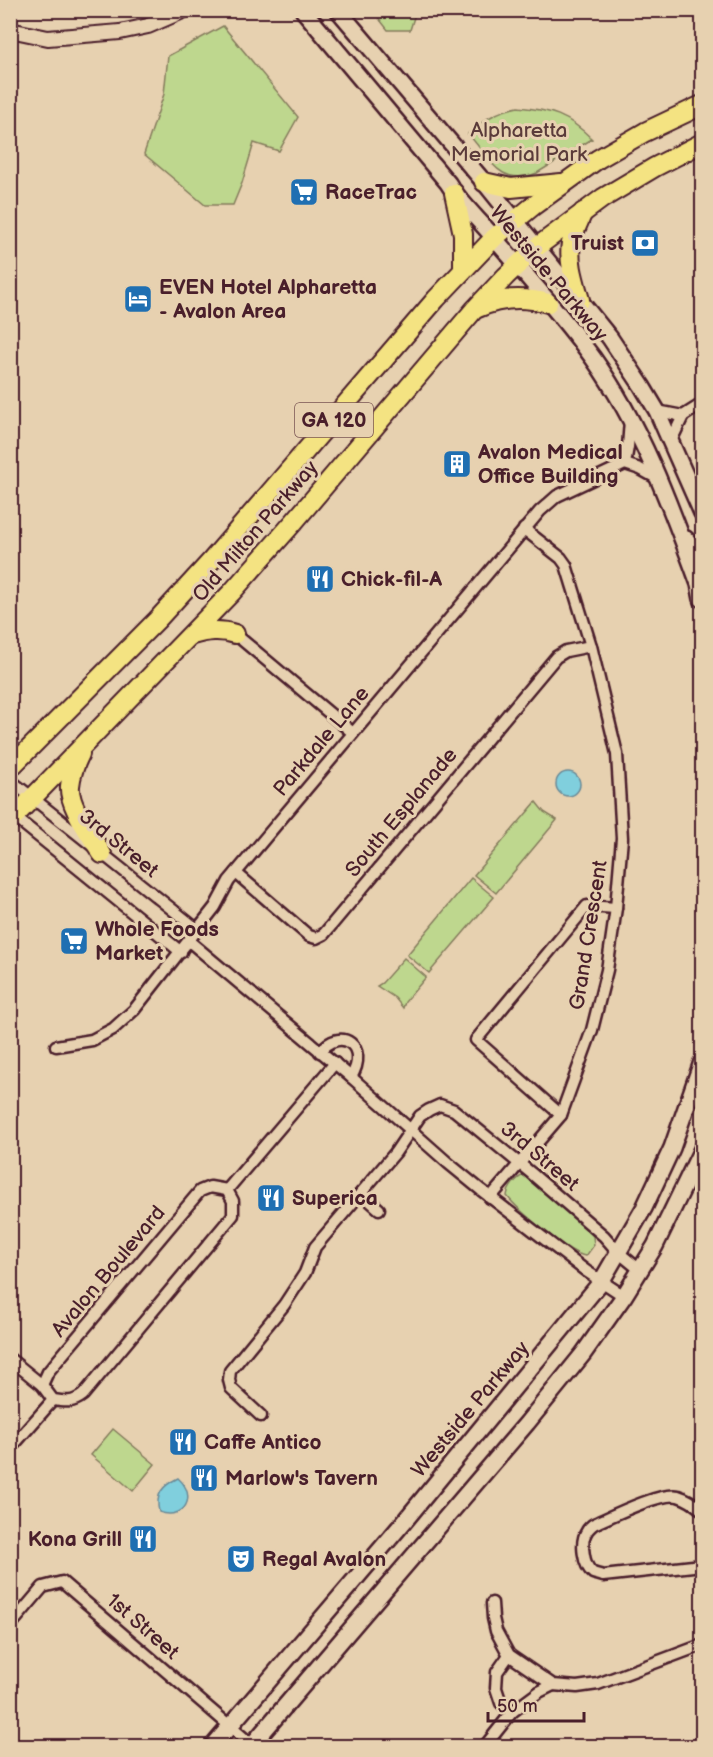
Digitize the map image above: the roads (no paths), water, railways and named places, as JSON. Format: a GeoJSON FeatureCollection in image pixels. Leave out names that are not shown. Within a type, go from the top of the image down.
{"type":"FeatureCollection","features":[{"type":"Feature","properties":{"kind":"highway","name":"Old Milton Parkway"},"geometry":{"type":"LineString","coordinates":[[13,777],[212,561],[463,269],[494,238],[563,183],[620,146],[702,105]]}},
{"type":"Feature","properties":{"kind":"highway","name":"Old Milton Parkway"},"geometry":{"type":"LineString","coordinates":[[12,817],[33,799],[232,592],[474,310],[517,265],[583,212],[626,184],[702,143]]}},
{"type":"Feature","properties":{"kind":"highway"},"geometry":{"type":"LineString","coordinates":[[484,182],[511,188],[563,183]]}},
{"type":"Feature","properties":{"kind":"highway"},"geometry":{"type":"LineString","coordinates":[[454,194],[464,238],[463,269]]}},
{"type":"Feature","properties":{"kind":"highway"},"geometry":{"type":"LineString","coordinates":[[579,300],[571,255],[572,242],[583,212]]}},
{"type":"Feature","properties":{"kind":"highway"},"geometry":{"type":"LineString","coordinates":[[474,310],[489,303],[509,299],[529,299],[548,303]]}},
{"type":"Feature","properties":{"kind":"highway"},"geometry":{"type":"LineString","coordinates":[[232,592],[229,615],[235,634]]}},
{"type":"Feature","properties":{"kind":"highway"},"geometry":{"type":"LineString","coordinates":[[192,635],[214,631],[235,634]]}},
{"type":"Feature","properties":{"kind":"highway"},"geometry":{"type":"LineString","coordinates":[[82,748],[74,767],[70,794],[79,815],[102,854]]}},
{"type":"Feature","properties":{"kind":"main road","name":"Westside Parkway"},"geometry":{"type":"LineString","coordinates":[[303,10],[592,357],[630,417],[660,481],[702,599]]}},
{"type":"Feature","properties":{"kind":"main road","name":"Westside Parkway"},"geometry":{"type":"LineString","coordinates":[[338,10],[484,182],[625,359],[657,411],[702,513]]}},
{"type":"Feature","properties":{"kind":"main road"},"geometry":{"type":"LineString","coordinates":[[680,532],[702,560]]}},
{"type":"Feature","properties":{"kind":"main road","name":"Westside Parkway"},"geometry":{"type":"LineString","coordinates":[[213,1746],[403,1523],[601,1282],[644,1208],[672,1148],[702,1062]]}},
{"type":"Feature","properties":{"kind":"main road"},"geometry":{"type":"LineString","coordinates":[[251,1746],[527,1423],[583,1354],[624,1296],[655,1246],[702,1149]]}},
{"type":"Feature","properties":{"kind":"street"},"geometry":{"type":"LineString","coordinates":[[10,30],[48,38],[120,32],[148,26],[184,10]]}},
{"type":"Feature","properties":{"kind":"street"},"geometry":{"type":"LineString","coordinates":[[671,441],[683,416],[702,405]]}},
{"type":"Feature","properties":{"kind":"street"},"geometry":{"type":"LineString","coordinates":[[657,411],[683,416]]}},
{"type":"Feature","properties":{"kind":"street"},"geometry":{"type":"LineString","coordinates":[[630,417],[625,464],[640,469],[660,481]]}},
{"type":"Feature","properties":{"kind":"street","name":"Parkdale Lane"},"geometry":{"type":"LineString","coordinates":[[56,1046],[92,1040],[113,1029],[136,1008],[215,907],[229,881],[540,511],[557,496],[625,464]]}},
{"type":"Feature","properties":{"kind":"street","name":"Grand Crescent"},"geometry":{"type":"LineString","coordinates":[[490,1198],[561,1115],[592,1030],[607,970],[616,908],[622,838],[617,754],[591,646],[566,565],[561,558],[524,529]]}},
{"type":"Feature","properties":{"kind":"street"},"geometry":{"type":"LineString","coordinates":[[235,634],[353,733]]}},
{"type":"Feature","properties":{"kind":"street","name":"South Esplanade"},"geometry":{"type":"LineString","coordinates":[[236,873],[309,936],[316,938],[324,934],[556,657],[566,651],[591,646]]}},
{"type":"Feature","properties":{"kind":"street","name":"3rd Street"},"geometry":{"type":"LineString","coordinates":[[13,777],[33,799],[198,930]]}},
{"type":"Feature","properties":{"kind":"street"},"geometry":{"type":"LineString","coordinates":[[12,817],[181,952]]}},
{"type":"Feature","properties":{"kind":"street"},"geometry":{"type":"LineString","coordinates":[[561,1115],[476,1040],[587,906],[616,908]]}},
{"type":"Feature","properties":{"kind":"street"},"geometry":{"type":"LineString","coordinates":[[189,940],[490,1198],[601,1282],[624,1296]]}},
{"type":"Feature","properties":{"kind":"street"},"geometry":{"type":"LineString","coordinates":[[320,1052],[326,1044],[332,1041],[339,1040],[351,1044],[358,1055],[357,1068],[351,1077]]}},
{"type":"Feature","properties":{"kind":"street"},"geometry":{"type":"LineString","coordinates":[[10,1359],[42,1385],[53,1400],[68,1403],[84,1395],[233,1215],[233,1201],[227,1190],[335,1063]]}},
{"type":"Feature","properties":{"kind":"street","name":"3rd Street"},"geometry":{"type":"LineString","coordinates":[[261,1416],[231,1388],[230,1371],[284,1305],[305,1274],[315,1247],[395,1153],[420,1116],[429,1110],[440,1106],[454,1110],[520,1163],[640,1270]]}},
{"type":"Feature","properties":{"kind":"street","name":"Avalon Boulevard"},"geometry":{"type":"LineString","coordinates":[[42,1385],[48,1372],[200,1191],[210,1187],[227,1190]]}},
{"type":"Feature","properties":{"kind":"street"},"geometry":{"type":"LineString","coordinates":[[361,1193],[379,1209]]}},
{"type":"Feature","properties":{"kind":"street"},"geometry":{"type":"LineString","coordinates":[[10,1449],[53,1400]]}},
{"type":"Feature","properties":{"kind":"street"},"geometry":{"type":"LineString","coordinates":[[702,1510],[694,1503],[676,1496],[659,1497],[594,1524],[587,1530],[584,1538],[585,1560],[588,1567],[594,1573],[603,1576],[702,1565]]}},
{"type":"Feature","properties":{"kind":"street","name":"1st Street"},"geometry":{"type":"LineString","coordinates":[[10,1626],[43,1587],[62,1582],[251,1746]]}},
{"type":"Feature","properties":{"kind":"street"},"geometry":{"type":"LineString","coordinates":[[492,1604],[496,1631],[509,1655],[553,1685],[577,1687],[598,1684],[702,1645]]}},
{"type":"Feature","properties":{"kind":"street"},"geometry":{"type":"LineString","coordinates":[[509,1655],[497,1672],[496,1688],[501,1703],[512,1712]]}},
{"type":"Feature","properties":{"kind":"street"},"geometry":{"type":"LineString","coordinates":[[485,1746],[512,1712],[539,1692],[553,1685]]}},
{"type":"Feature","properties":{"kind":"water"},"geometry":{"type":"Polygon","coordinates":[[[568,772],[576,776],[580,784],[576,792],[568,796],[560,792],[556,784],[560,776],[568,772]]]}},
{"type":"Feature","properties":{"kind":"water"},"geometry":{"type":"Polygon","coordinates":[[[178,1478],[187,1492],[186,1505],[176,1513],[159,1512],[158,1500],[161,1491],[178,1478]]]}},
{"type":"Feature","properties":{"kind":"waterway"},"geometry":{"type":"LineString","coordinates":[[693,1746],[702,1741]]}},
{"type":"Feature","properties":{"kind":"place","name":"RaceTrac"},"geometry":{"type":"Point","coordinates":[304,192]}},
{"type":"Feature","properties":{"kind":"place","name":"Truist"},"geometry":{"type":"Point","coordinates":[645,243]}},
{"type":"Feature","properties":{"kind":"place","name":"EVEN Hotel Alpharetta - Avalon Area"},"geometry":{"type":"Point","coordinates":[138,299]}},
{"type":"Feature","properties":{"kind":"place","name":"Avalon Medical Office Building"},"geometry":{"type":"Point","coordinates":[457,464]}},
{"type":"Feature","properties":{"kind":"place","name":"Chick-fil-A"},"geometry":{"type":"Point","coordinates":[320,579]}},
{"type":"Feature","properties":{"kind":"place","name":"Whole Foods Market"},"geometry":{"type":"Point","coordinates":[74,941]}},
{"type":"Feature","properties":{"kind":"place","name":"Superica"},"geometry":{"type":"Point","coordinates":[271,1198]}},
{"type":"Feature","properties":{"kind":"place","name":"Caffe Antico"},"geometry":{"type":"Point","coordinates":[183,1442]}},
{"type":"Feature","properties":{"kind":"place","name":"Marlow's Tavern"},"geometry":{"type":"Point","coordinates":[204,1478]}},
{"type":"Feature","properties":{"kind":"place","name":"Kona Grill"},"geometry":{"type":"Point","coordinates":[143,1539]}},
{"type":"Feature","properties":{"kind":"place","name":"Regal Avalon"},"geometry":{"type":"Point","coordinates":[241,1559]}},
{"type":"Feature","properties":{"kind":"park label","name":"Alpharetta Memorial Park"},"geometry":{"type":"Point","coordinates":[519,142]}}]}
